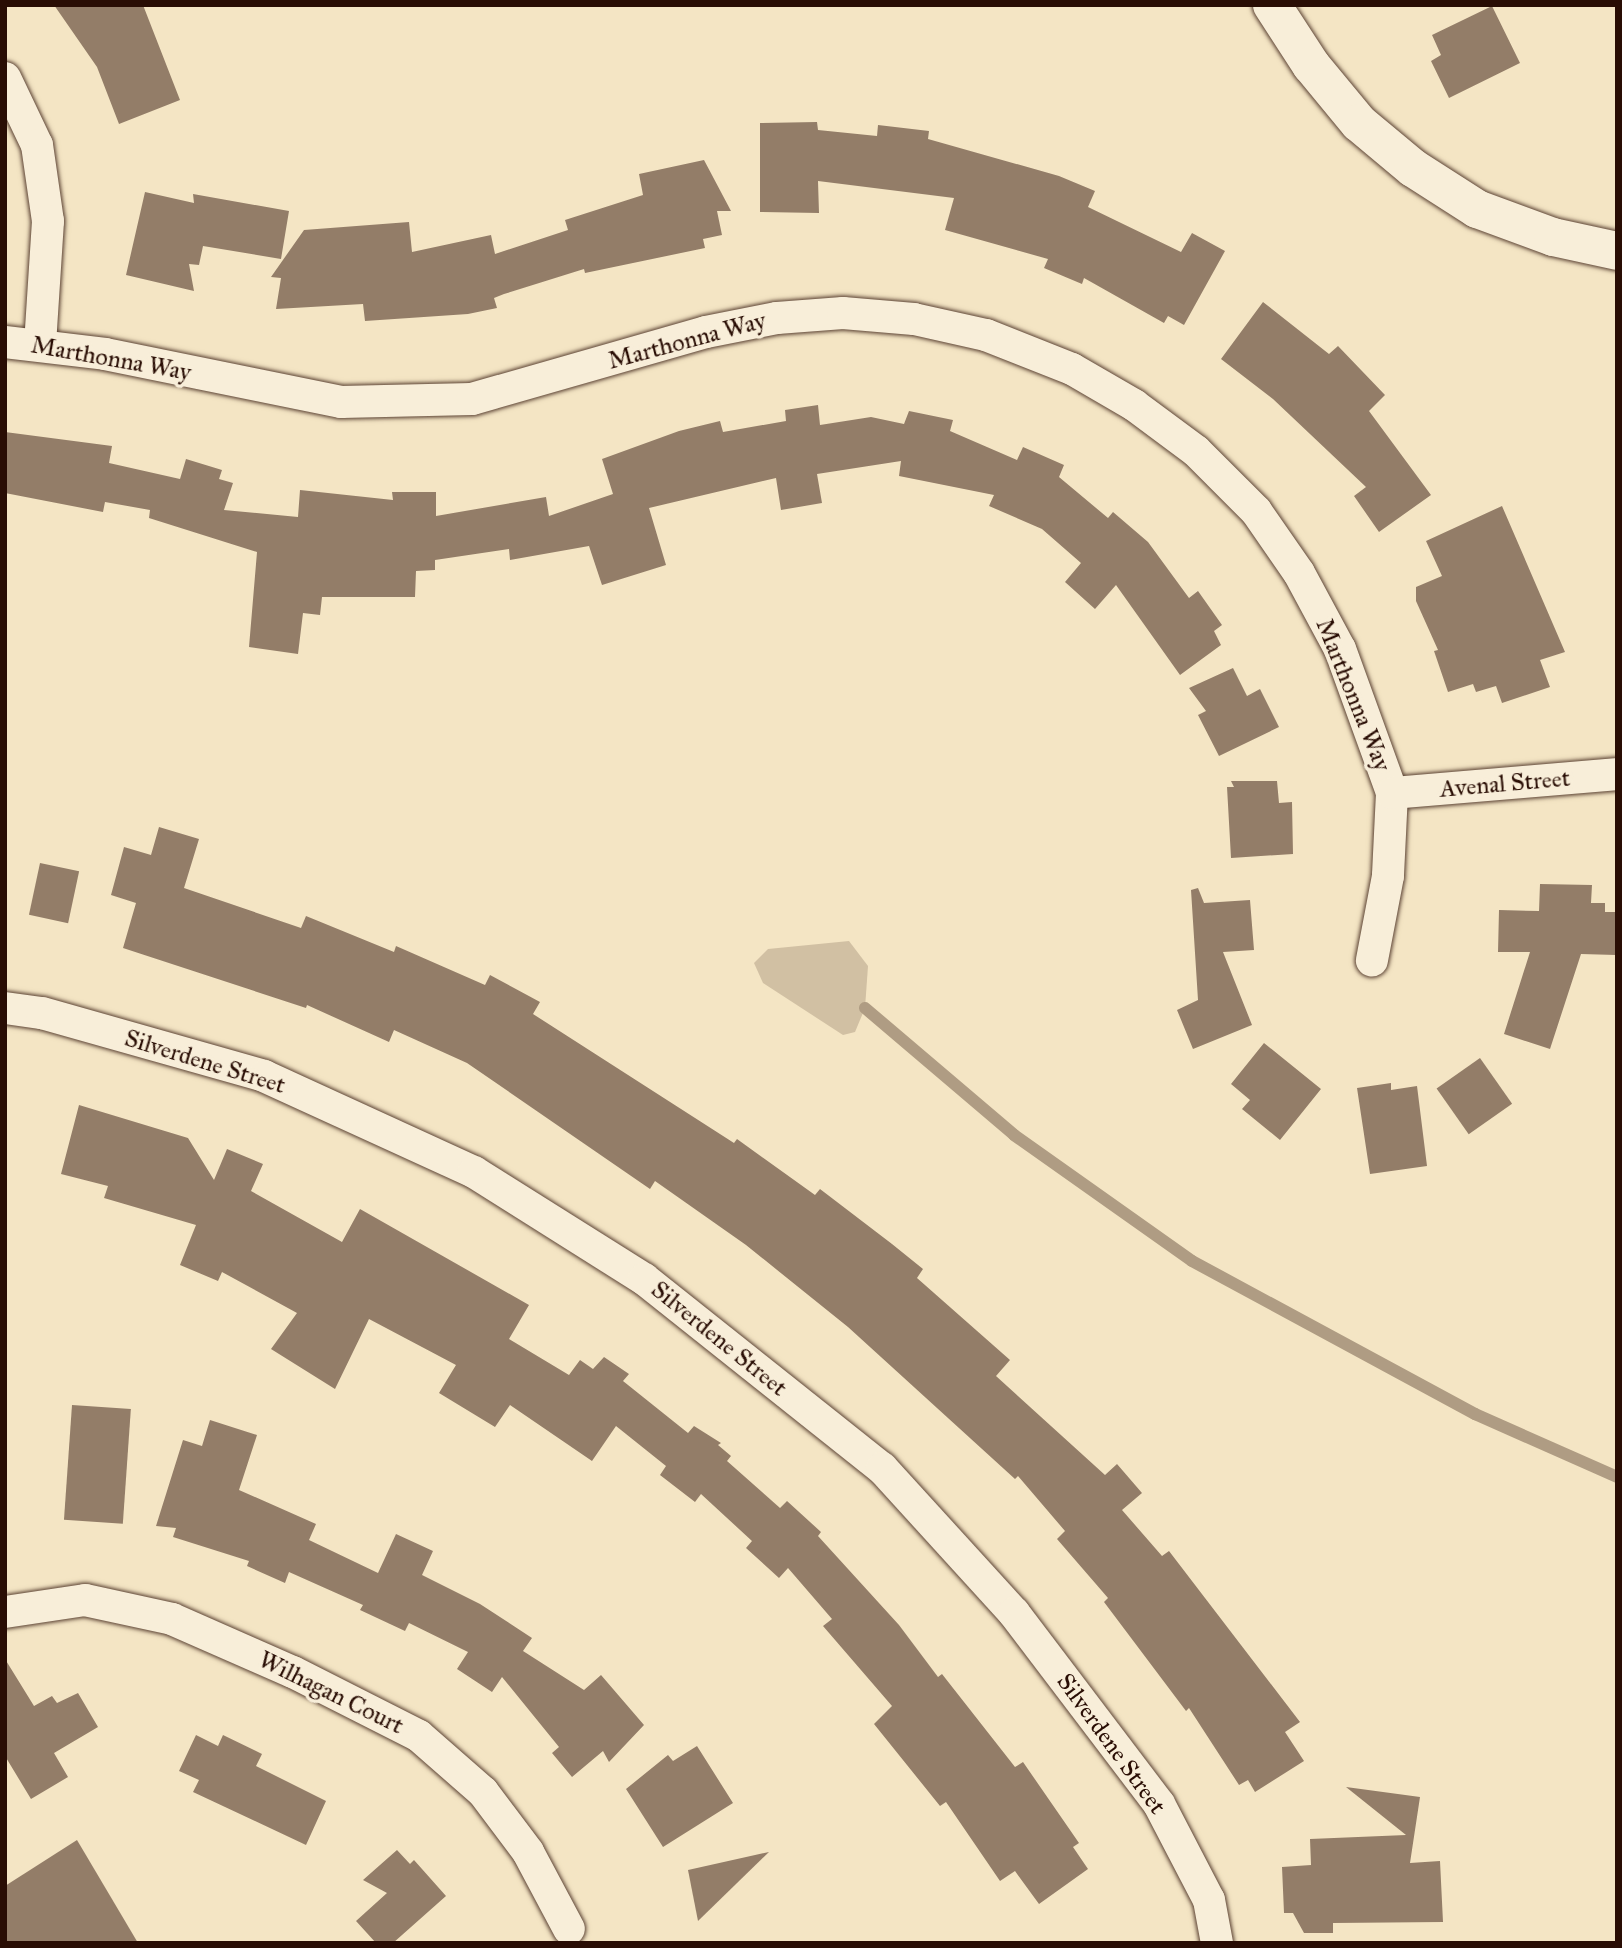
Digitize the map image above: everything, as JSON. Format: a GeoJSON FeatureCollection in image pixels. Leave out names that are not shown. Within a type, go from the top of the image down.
{"type":"FeatureCollection","features":[{"type":"Feature","properties":{"kind":"street"},"geometry":{"type":"LineString","coordinates":[[1272,5],[1311,65],[1359,123],[1413,168],[1477,209],[1553,237],[1617,251]]}},
{"type":"Feature","properties":{"kind":"street"},"geometry":{"type":"LineString","coordinates":[[5,78],[37,145],[46,208],[40,345]]}},
{"type":"Feature","properties":{"kind":"street","name":"Marthonna Way"},"geometry":{"type":"LineString","coordinates":[[5,342],[40,345],[341,402],[412,403],[472,399],[706,332],[777,318],[843,313],[914,319],[986,335],[1072,369],[1134,405],[1196,452],[1256,512],[1299,573],[1340,649],[1392,793],[1388,876],[1372,960]]}},
{"type":"Feature","properties":{"kind":"street","name":"Avenal Street"},"geometry":{"type":"LineString","coordinates":[[1392,793],[1617,774]]}},
{"type":"Feature","properties":{"kind":"street","name":"Silverdene Street"},"geometry":{"type":"LineString","coordinates":[[5,1008],[42,1013],[264,1076],[474,1172],[644,1279],[883,1468],[1014,1613],[1158,1804],[1209,1900],[1217,1943]]}},
{"type":"Feature","properties":{"kind":"street","name":"Wilhagan Court"},"geometry":{"type":"LineString","coordinates":[[5,1612],[86,1600],[172,1619],[293,1672],[419,1736],[447,1756],[483,1792],[528,1852],[569,1929]]}},
{"type":"Feature","properties":{"kind":"shaded area"},"geometry":{"type":"Polygon","coordinates":[[[849,941],[868,966],[865,1008],[855,1032],[843,1035],[763,983],[754,963],[768,949],[849,941]]]}},
{"type":"Feature","properties":{"kind":"building"},"geometry":{"type":"Polygon","coordinates":[[[54,5],[143,5],[180,100],[119,124],[97,67],[54,5]]]}},
{"type":"Feature","properties":{"kind":"building"},"geometry":{"type":"Polygon","coordinates":[[[1492,6],[1520,63],[1449,98],[1431,61],[1441,55],[1432,35],[1492,6]]]}},
{"type":"Feature","properties":{"kind":"building"},"geometry":{"type":"Polygon","coordinates":[[[817,122],[818,130],[877,136],[878,125],[929,131],[928,139],[1059,176],[1095,191],[1088,207],[1181,252],[1192,233],[1225,251],[1184,325],[1168,316],[1164,323],[1084,278],[1082,284],[1044,268],[1048,259],[945,230],[954,198],[818,181],[819,213],[760,212],[760,123],[817,122]]]}},
{"type":"Feature","properties":{"kind":"building"},"geometry":{"type":"Polygon","coordinates":[[[704,160],[731,211],[717,211],[722,235],[703,239],[705,248],[585,273],[584,269],[504,294],[494,298],[497,308],[468,314],[365,321],[363,304],[276,309],[281,278],[271,277],[304,230],[409,222],[412,252],[491,235],[495,254],[568,230],[565,220],[643,195],[639,174],[704,160]]]}},
{"type":"Feature","properties":{"kind":"building"},"geometry":{"type":"Polygon","coordinates":[[[145,192],[194,203],[193,194],[289,211],[281,259],[203,246],[199,265],[189,264],[194,291],[126,275],[145,192]]]}},
{"type":"Feature","properties":{"kind":"building"},"geometry":{"type":"Polygon","coordinates":[[[1263,302],[1329,354],[1338,346],[1385,395],[1369,411],[1431,495],[1379,532],[1354,496],[1366,487],[1273,399],[1221,359],[1263,302]]]}},
{"type":"Feature","properties":{"kind":"building"},"geometry":{"type":"Polygon","coordinates":[[[818,405],[820,425],[871,417],[904,424],[909,411],[953,420],[950,431],[1017,460],[1023,447],[1064,465],[1059,477],[1108,518],[1113,512],[1148,542],[1189,598],[1198,591],[1222,625],[1214,631],[1221,645],[1180,675],[1116,585],[1095,609],[1065,582],[1081,563],[1042,529],[989,506],[994,495],[899,476],[901,461],[817,474],[822,503],[781,510],[776,478],[649,508],[666,565],[602,585],[589,546],[510,560],[509,549],[435,560],[435,570],[416,571],[415,597],[322,597],[320,615],[303,613],[298,654],[249,647],[257,552],[149,518],[150,510],[105,502],[103,512],[5,493],[5,432],[112,446],[109,463],[180,479],[186,459],[222,470],[219,479],[233,483],[224,510],[298,517],[300,490],[393,500],[392,492],[436,492],[436,516],[546,497],[549,516],[613,494],[602,459],[679,431],[720,421],[723,432],[786,421],[785,410],[818,405]]]}},
{"type":"Feature","properties":{"kind":"building"},"geometry":{"type":"Polygon","coordinates":[[[1502,506],[1565,652],[1540,660],[1550,687],[1502,703],[1496,686],[1476,692],[1473,684],[1448,692],[1434,651],[1438,650],[1416,601],[1416,587],[1442,576],[1426,541],[1502,506]]]}},
{"type":"Feature","properties":{"kind":"building"},"geometry":{"type":"Polygon","coordinates":[[[1233,668],[1247,696],[1260,689],[1279,727],[1219,756],[1198,715],[1206,711],[1189,688],[1233,668]]]}},
{"type":"Feature","properties":{"kind":"building"},"geometry":{"type":"Polygon","coordinates":[[[1231,781],[1277,781],[1279,803],[1292,802],[1293,854],[1231,858],[1227,787],[1234,787],[1231,781]]]}},
{"type":"Feature","properties":{"kind":"building"},"geometry":{"type":"Polygon","coordinates":[[[159,827],[199,839],[184,888],[301,928],[306,916],[394,952],[396,946],[485,985],[490,975],[540,1002],[533,1014],[734,1143],[737,1139],[815,1195],[820,1189],[923,1269],[917,1278],[1010,1360],[996,1376],[1105,1475],[1117,1464],[1142,1493],[1122,1510],[1162,1556],[1169,1551],[1300,1722],[1285,1732],[1304,1761],[1255,1792],[1248,1780],[1239,1785],[1189,1708],[1186,1711],[1104,1602],[1108,1598],[1057,1539],[1065,1531],[1018,1476],[1015,1479],[848,1327],[746,1245],[655,1181],[650,1189],[467,1063],[394,1030],[389,1042],[307,1005],[306,1008],[123,948],[136,903],[111,895],[124,847],[151,855],[159,827]]]}},
{"type":"Feature","properties":{"kind":"building"},"geometry":{"type":"Polygon","coordinates":[[[40,863],[79,871],[68,923],[29,915],[40,863]]]}},
{"type":"Feature","properties":{"kind":"building"},"geometry":{"type":"Polygon","coordinates":[[[1540,884],[1592,885],[1591,903],[1605,903],[1605,912],[1617,912],[1616,955],[1581,954],[1550,1049],[1504,1034],[1530,952],[1498,952],[1499,910],[1539,911],[1540,884]]]}},
{"type":"Feature","properties":{"kind":"building"},"geometry":{"type":"Polygon","coordinates":[[[1198,888],[1204,903],[1250,900],[1254,950],[1223,952],[1252,1025],[1193,1049],[1177,1010],[1198,1000],[1191,890],[1198,888]]]}},
{"type":"Feature","properties":{"kind":"building"},"geometry":{"type":"Polygon","coordinates":[[[1264,1043],[1321,1089],[1280,1140],[1242,1109],[1250,1100],[1231,1084],[1264,1043]]]}},
{"type":"Feature","properties":{"kind":"building"},"geometry":{"type":"Polygon","coordinates":[[[1480,1058],[1512,1104],[1469,1134],[1437,1088],[1480,1058]]]}},
{"type":"Feature","properties":{"kind":"building"},"geometry":{"type":"Polygon","coordinates":[[[1391,1083],[1391,1090],[1417,1086],[1427,1166],[1370,1174],[1357,1088],[1391,1083]]]}},
{"type":"Feature","properties":{"kind":"building"},"geometry":{"type":"Polygon","coordinates":[[[79,1105],[188,1138],[214,1180],[227,1149],[263,1164],[251,1191],[342,1242],[360,1209],[529,1305],[509,1339],[569,1375],[580,1360],[593,1369],[604,1357],[629,1374],[623,1381],[688,1433],[694,1426],[721,1443],[718,1445],[731,1456],[727,1461],[780,1508],[787,1501],[821,1532],[818,1536],[899,1625],[938,1677],[942,1674],[1015,1767],[1023,1762],[1079,1843],[1073,1847],[1088,1869],[1039,1904],[1015,1871],[1000,1881],[946,1802],[940,1806],[874,1724],[892,1706],[823,1626],[832,1619],[788,1568],[779,1578],[746,1548],[752,1541],[701,1494],[695,1502],[660,1475],[666,1466],[616,1426],[592,1461],[510,1405],[495,1427],[439,1393],[456,1365],[369,1319],[335,1389],[271,1349],[297,1313],[222,1272],[218,1281],[180,1265],[196,1225],[104,1198],[108,1186],[61,1174],[79,1105]]]}},
{"type":"Feature","properties":{"kind":"building"},"geometry":{"type":"Polygon","coordinates":[[[72,1405],[131,1409],[123,1524],[64,1520],[72,1405]]]}},
{"type":"Feature","properties":{"kind":"building"},"geometry":{"type":"Polygon","coordinates":[[[210,1420],[257,1435],[239,1490],[316,1524],[309,1540],[378,1573],[396,1534],[433,1551],[422,1575],[480,1604],[532,1638],[523,1651],[584,1690],[601,1675],[644,1725],[609,1762],[603,1751],[572,1777],[552,1753],[559,1747],[502,1677],[492,1692],[457,1669],[468,1652],[409,1623],[405,1631],[360,1610],[363,1605],[289,1572],[285,1583],[247,1566],[249,1561],[173,1537],[176,1528],[156,1526],[183,1440],[202,1446],[210,1420]]]}},
{"type":"Feature","properties":{"kind":"building"},"geometry":{"type":"Polygon","coordinates":[[[5,1659],[34,1706],[52,1696],[57,1703],[78,1693],[98,1727],[54,1753],[68,1777],[31,1799],[5,1756],[5,1659]]]}},
{"type":"Feature","properties":{"kind":"building"},"geometry":{"type":"Polygon","coordinates":[[[196,1735],[218,1746],[223,1735],[262,1754],[256,1766],[326,1801],[306,1845],[193,1792],[199,1780],[179,1771],[196,1735]]]}},
{"type":"Feature","properties":{"kind":"building"},"geometry":{"type":"Polygon","coordinates":[[[697,1746],[733,1803],[663,1847],[626,1789],[668,1755],[673,1761],[697,1746]]]}},
{"type":"Feature","properties":{"kind":"building"},"geometry":{"type":"Polygon","coordinates":[[[1346,1787],[1420,1797],[1410,1863],[1440,1861],[1443,1922],[1333,1923],[1333,1933],[1304,1933],[1293,1913],[1284,1913],[1282,1867],[1311,1865],[1310,1839],[1406,1835],[1346,1787]]]}},
{"type":"Feature","properties":{"kind":"building"},"geometry":{"type":"Polygon","coordinates":[[[77,1840],[138,1943],[5,1943],[5,1886],[77,1840]]]}},
{"type":"Feature","properties":{"kind":"building"},"geometry":{"type":"Polygon","coordinates":[[[397,1850],[410,1864],[414,1860],[446,1896],[393,1943],[376,1943],[356,1921],[387,1893],[363,1880],[397,1850]]]}},
{"type":"Feature","properties":{"kind":"building"},"geometry":{"type":"Polygon","coordinates":[[[769,1852],[698,1921],[688,1870],[769,1852]]]}},
{"type":"Feature","properties":{"kind":"waterway"},"geometry":{"type":"LineString","coordinates":[[865,1008],[1014,1135],[1192,1261],[1475,1414],[1617,1477]]}}]}
